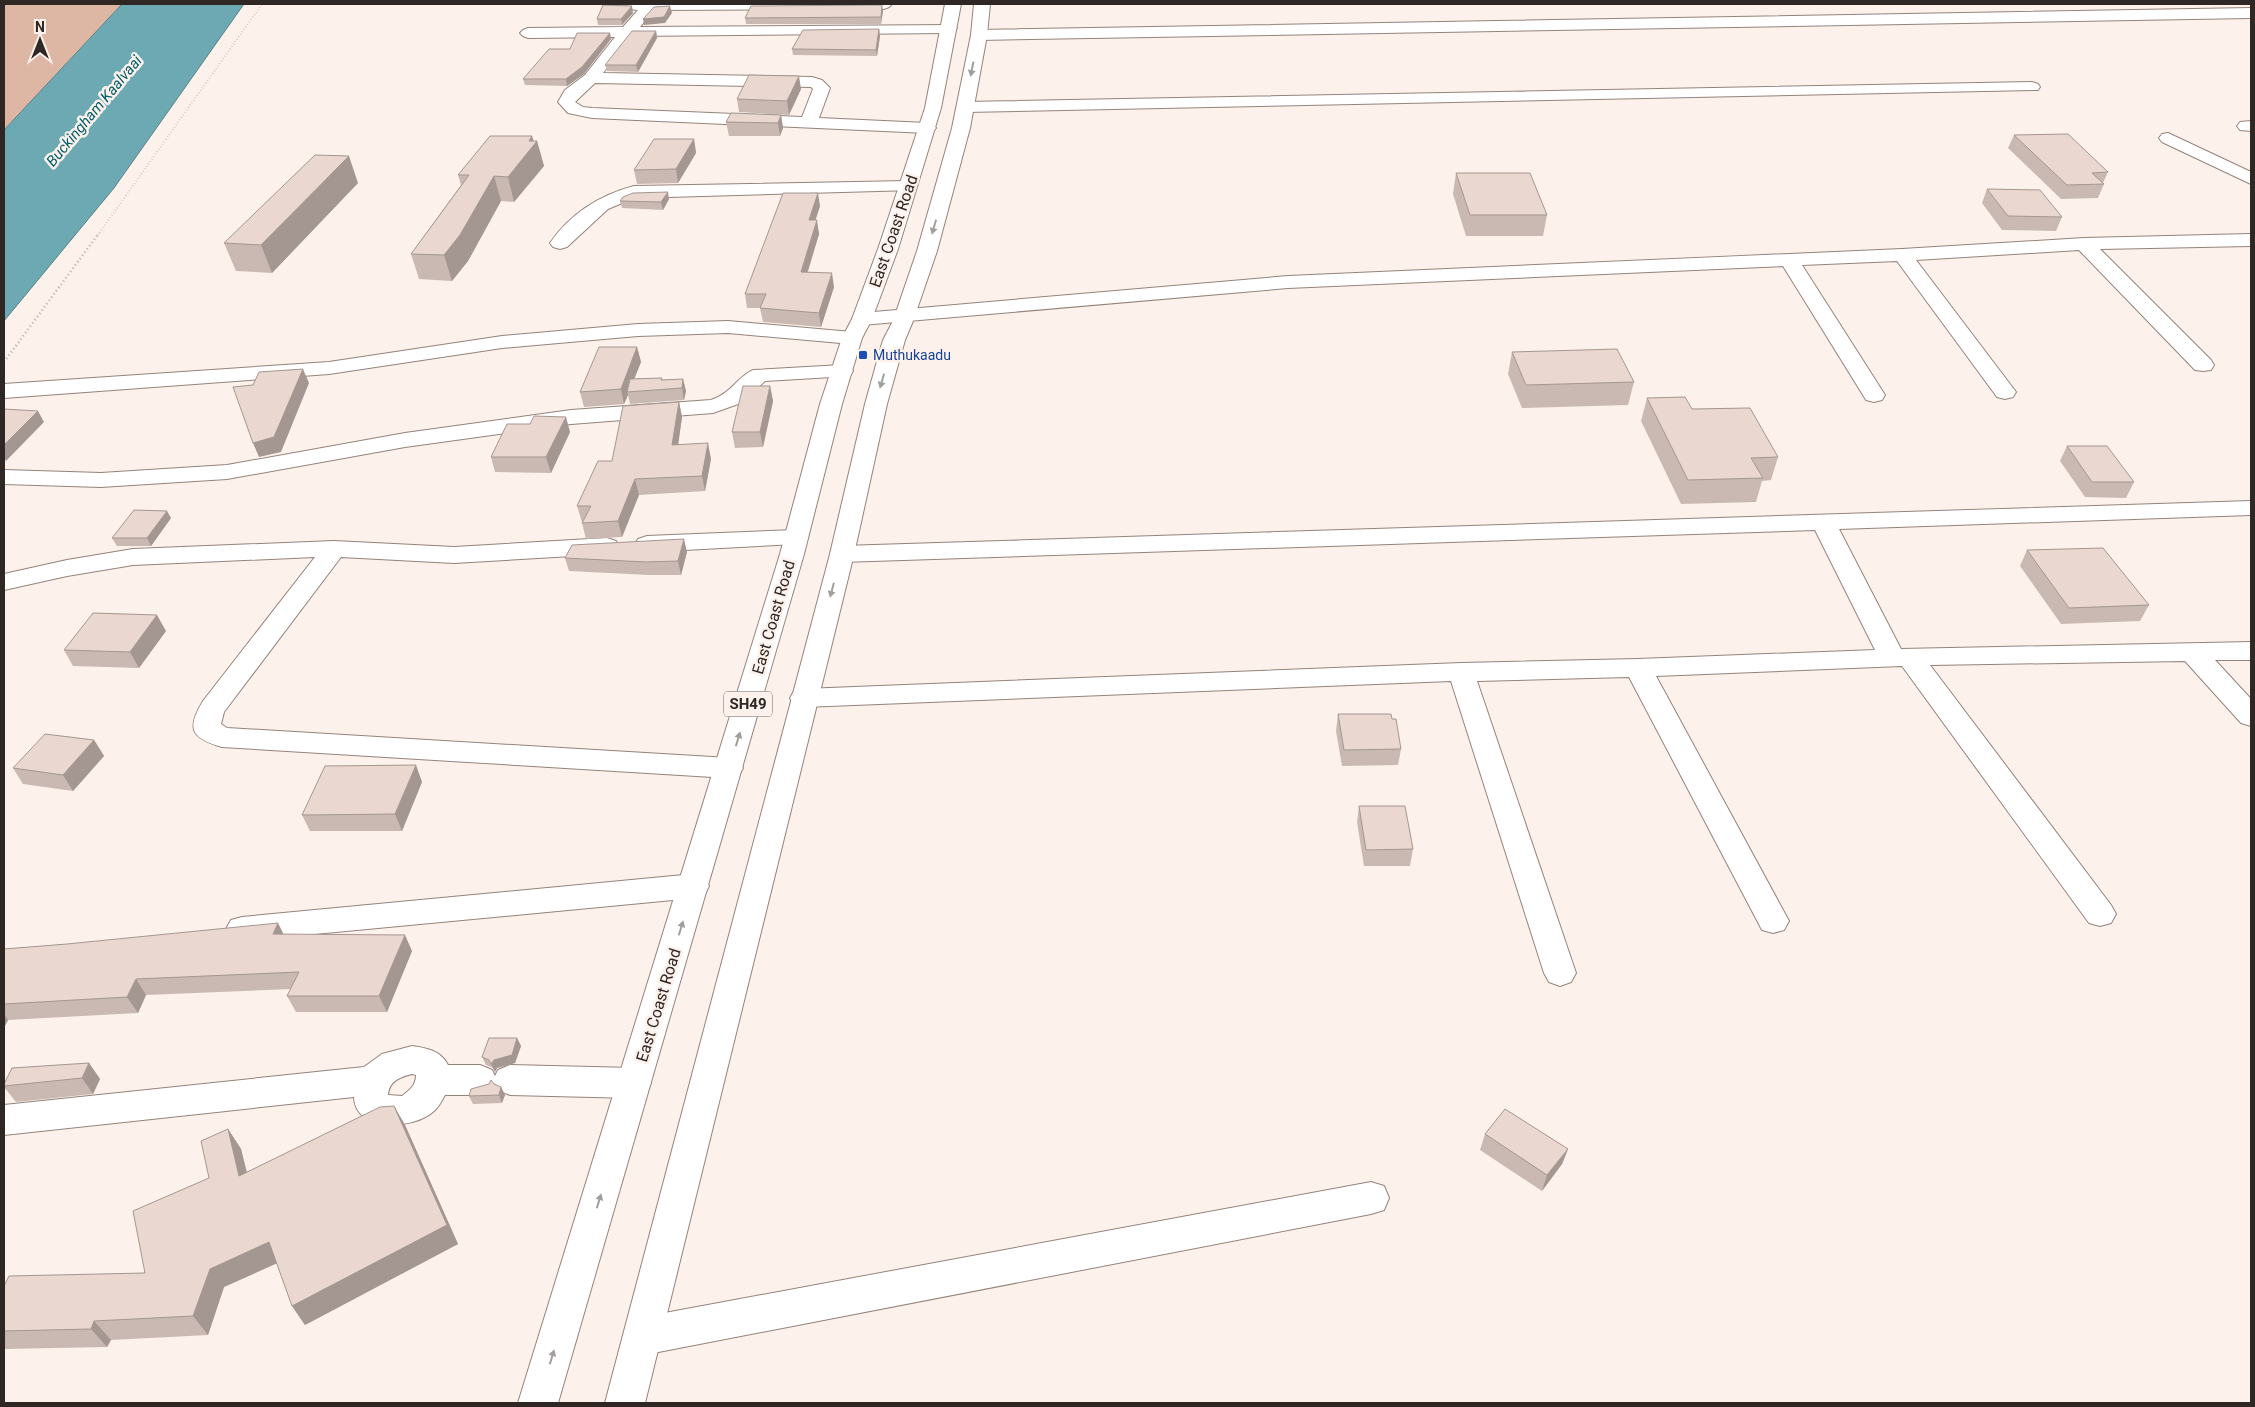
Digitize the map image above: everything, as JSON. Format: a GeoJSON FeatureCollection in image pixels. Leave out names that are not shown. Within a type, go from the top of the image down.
{"type":"FeatureCollection","features":[{"type":"Feature","properties":{"kind":"street"},"geometry":{"type":"LineString","coordinates":[[618,7],[884,4]]}},
{"type":"Feature","properties":{"kind":"street"},"geometry":{"type":"LineString","coordinates":[[625,1403],[842,554],[876,404],[894,340],[905,315],[927,251],[962,128],[979,35],[982,4]]}},
{"type":"Feature","properties":{"kind":"street"},"geometry":{"type":"LineString","coordinates":[[650,6],[631,31],[612,50],[591,78],[571,94],[566,102],[569,107],[580,112],[592,113],[927,128]]}},
{"type":"Feature","properties":{"kind":"street"},"geometry":{"type":"LineString","coordinates":[[979,35],[2251,13]]}},
{"type":"Feature","properties":{"kind":"street"},"geometry":{"type":"LineString","coordinates":[[528,33],[631,31],[951,16]]}},
{"type":"Feature","properties":{"kind":"street","name":"East Coast Road"},"geometry":{"type":"LineString","coordinates":[[538,1403],[729,768],[842,371],[888,250],[927,128],[951,16]]}},
{"type":"Feature","properties":{"kind":"street"},"geometry":{"type":"LineString","coordinates":[[591,78],[816,83],[822,88],[808,123]]}},
{"type":"Feature","properties":{"kind":"street"},"geometry":{"type":"LineString","coordinates":[[965,107],[2032,87]]}},
{"type":"Feature","properties":{"kind":"street"},"geometry":{"type":"LineString","coordinates":[[2168,138],[2251,179]]}},
{"type":"Feature","properties":{"kind":"street"},"geometry":{"type":"LineString","coordinates":[[560,243],[601,204],[616,196],[634,192],[908,186]]}},
{"type":"Feature","properties":{"kind":"street"},"geometry":{"type":"LineString","coordinates":[[4,391],[131,384],[330,368],[502,342],[638,330],[728,327],[857,328],[905,315],[1288,282],[1902,255],[2084,244],[2251,240]]}},
{"type":"Feature","properties":{"kind":"street"},"geometry":{"type":"LineString","coordinates":[[2084,244],[2203,365]]}},
{"type":"Feature","properties":{"kind":"street"},"geometry":{"type":"LineString","coordinates":[[1902,255],[2005,392]]}},
{"type":"Feature","properties":{"kind":"street"},"geometry":{"type":"LineString","coordinates":[[1789,260],[1874,395]]}},
{"type":"Feature","properties":{"kind":"street"},"geometry":{"type":"LineString","coordinates":[[4,477],[101,480],[227,472],[405,440],[571,416],[713,406],[729,401],[739,394],[752,379],[761,375],[842,371]]}},
{"type":"Feature","properties":{"kind":"street"},"geometry":{"type":"LineString","coordinates":[[842,554],[2251,508]]}},
{"type":"Feature","properties":{"kind":"street"},"geometry":{"type":"LineString","coordinates":[[1823,522],[1901,658],[2100,914]]}},
{"type":"Feature","properties":{"kind":"street"},"geometry":{"type":"LineString","coordinates":[[4,582],[67,568],[133,557],[334,549],[454,555],[796,537]]}},
{"type":"Feature","properties":{"kind":"street"},"geometry":{"type":"LineString","coordinates":[[334,549],[213,708],[207,719],[207,729],[222,737],[729,768]]}},
{"type":"Feature","properties":{"kind":"street"},"geometry":{"type":"LineString","coordinates":[[804,698],[1461,672],[1638,668],[1901,658],[2251,651]]}},
{"type":"Feature","properties":{"kind":"street"},"geometry":{"type":"LineString","coordinates":[[2193,653],[2251,716]]}},
{"type":"Feature","properties":{"kind":"street"},"geometry":{"type":"LineString","coordinates":[[1638,668],[1773,921]]}},
{"type":"Feature","properties":{"kind":"street"},"geometry":{"type":"LineString","coordinates":[[1461,672],[1560,973]]}},
{"type":"Feature","properties":{"kind":"street"},"geometry":{"type":"LineString","coordinates":[[211,932],[694,886]]}},
{"type":"Feature","properties":{"kind":"street"},"geometry":{"type":"LineString","coordinates":[[4,1120],[374,1080],[370,1092],[371,1102],[379,1110],[392,1113],[407,1110],[421,1102],[430,1092],[434,1080],[634,1082]]}},
{"type":"Feature","properties":{"kind":"street"},"geometry":{"type":"LineString","coordinates":[[643,1336],[1371,1198]]}},
{"type":"Feature","properties":{"kind":"path"},"geometry":{"type":"LineString","coordinates":[[4,362],[30,329],[202,91],[262,4]]}},
{"type":"Feature","properties":{"kind":"shaded area"},"geometry":{"type":"Polygon","coordinates":[[[4,4],[122,4],[4,130],[4,4]]]}},
{"type":"Feature","properties":{"kind":"water","name":"Buckingham Kaalvaai"},"geometry":{"type":"Polygon","coordinates":[[[122,4],[244,4],[114,188],[4,321],[4,130],[122,4]]]}},
{"type":"Feature","properties":{"kind":"building"},"geometry":{"type":"Polygon","coordinates":[[[603,5],[632,6],[621,19],[597,19],[603,5]]]}},
{"type":"Feature","properties":{"kind":"building"},"geometry":{"type":"Polygon","coordinates":[[[882,5],[881,17],[745,18],[751,6],[882,5]]]}},
{"type":"Feature","properties":{"kind":"building"},"geometry":{"type":"Polygon","coordinates":[[[670,6],[664,17],[643,19],[654,7],[670,6]]]}},
{"type":"Feature","properties":{"kind":"building"},"geometry":{"type":"Polygon","coordinates":[[[879,29],[876,50],[792,49],[803,30],[879,29]]]}},
{"type":"Feature","properties":{"kind":"building"},"geometry":{"type":"Polygon","coordinates":[[[632,31],[656,31],[636,65],[605,65],[632,31]]]}},
{"type":"Feature","properties":{"kind":"building"},"geometry":{"type":"Polygon","coordinates":[[[577,33],[610,33],[582,67],[566,79],[523,79],[549,49],[570,49],[577,33]]]}},
{"type":"Feature","properties":{"kind":"building"},"geometry":{"type":"Polygon","coordinates":[[[749,75],[799,76],[787,101],[737,99],[749,75]]]}},
{"type":"Feature","properties":{"kind":"building"},"geometry":{"type":"Polygon","coordinates":[[[731,113],[781,115],[778,123],[726,122],[731,113]]]}},
{"type":"Feature","properties":{"kind":"building"},"geometry":{"type":"Polygon","coordinates":[[[2068,134],[2108,172],[2092,173],[2104,184],[2067,185],[2014,135],[2068,134]]]}},
{"type":"Feature","properties":{"kind":"building"},"geometry":{"type":"Polygon","coordinates":[[[490,136],[532,136],[529,141],[537,141],[508,177],[494,176],[460,235],[444,255],[411,254],[469,175],[458,175],[490,136]]]}},
{"type":"Feature","properties":{"kind":"building"},"geometry":{"type":"Polygon","coordinates":[[[654,139],[694,139],[676,169],[634,170],[654,139]]]}},
{"type":"Feature","properties":{"kind":"building"},"geometry":{"type":"Polygon","coordinates":[[[315,155],[349,156],[261,245],[224,243],[315,155]]]}},
{"type":"Feature","properties":{"kind":"building"},"geometry":{"type":"Polygon","coordinates":[[[1456,173],[1530,173],[1547,215],[1470,215],[1456,173]]]}},
{"type":"Feature","properties":{"kind":"building"},"geometry":{"type":"Polygon","coordinates":[[[1987,189],[2040,190],[2062,217],[2008,216],[1987,189]]]}},
{"type":"Feature","properties":{"kind":"building"},"geometry":{"type":"Polygon","coordinates":[[[668,192],[661,202],[620,201],[623,197],[633,193],[668,192]]]}},
{"type":"Feature","properties":{"kind":"building"},"geometry":{"type":"Polygon","coordinates":[[[783,193],[818,193],[809,220],[817,220],[801,272],[832,273],[819,313],[760,308],[766,294],[745,294],[783,193]]]}},
{"type":"Feature","properties":{"kind":"building"},"geometry":{"type":"Polygon","coordinates":[[[599,347],[637,347],[621,389],[580,392],[599,347]]]}},
{"type":"Feature","properties":{"kind":"building"},"geometry":{"type":"Polygon","coordinates":[[[1617,349],[1634,382],[1526,385],[1512,352],[1617,349]]]}},
{"type":"Feature","properties":{"kind":"building"},"geometry":{"type":"Polygon","coordinates":[[[303,369],[274,437],[253,443],[233,387],[253,385],[259,372],[303,369]]]}},
{"type":"Feature","properties":{"kind":"building"},"geometry":{"type":"Polygon","coordinates":[[[662,378],[661,380],[683,379],[682,388],[627,392],[630,379],[662,378]]]}},
{"type":"Feature","properties":{"kind":"building"},"geometry":{"type":"Polygon","coordinates":[[[743,386],[770,386],[760,432],[732,432],[743,386]]]}},
{"type":"Feature","properties":{"kind":"building"},"geometry":{"type":"Polygon","coordinates":[[[1685,397],[1692,409],[1750,408],[1778,457],[1751,458],[1763,478],[1688,480],[1647,398],[1685,397]]]}},
{"type":"Feature","properties":{"kind":"building"},"geometry":{"type":"Polygon","coordinates":[[[679,402],[672,445],[708,443],[702,476],[635,479],[618,521],[582,523],[591,506],[577,506],[598,461],[612,461],[623,406],[679,402]]]}},
{"type":"Feature","properties":{"kind":"building"},"geometry":{"type":"Polygon","coordinates":[[[4,409],[38,411],[4,445],[4,409]]]}},
{"type":"Feature","properties":{"kind":"building"},"geometry":{"type":"Polygon","coordinates":[[[534,416],[566,417],[546,457],[491,457],[507,424],[530,424],[534,416]]]}},
{"type":"Feature","properties":{"kind":"building"},"geometry":{"type":"Polygon","coordinates":[[[2067,446],[2107,446],[2134,482],[2092,482],[2067,446]]]}},
{"type":"Feature","properties":{"kind":"building"},"geometry":{"type":"Polygon","coordinates":[[[134,510],[167,511],[147,538],[112,538],[134,510]]]}},
{"type":"Feature","properties":{"kind":"building"},"geometry":{"type":"Polygon","coordinates":[[[684,539],[678,561],[646,562],[565,558],[572,545],[684,539]]]}},
{"type":"Feature","properties":{"kind":"building"},"geometry":{"type":"Polygon","coordinates":[[[2103,548],[2149,605],[2069,608],[2027,550],[2103,548]]]}},
{"type":"Feature","properties":{"kind":"building"},"geometry":{"type":"Polygon","coordinates":[[[93,613],[157,615],[130,652],[64,650],[93,613]]]}},
{"type":"Feature","properties":{"kind":"building"},"geometry":{"type":"Polygon","coordinates":[[[1338,714],[1391,714],[1392,719],[1396,719],[1401,749],[1344,750],[1338,714]]]}},
{"type":"Feature","properties":{"kind":"building"},"geometry":{"type":"Polygon","coordinates":[[[45,734],[94,740],[63,775],[13,768],[45,734]]]}},
{"type":"Feature","properties":{"kind":"building"},"geometry":{"type":"Polygon","coordinates":[[[416,765],[395,814],[302,815],[325,766],[416,765]]]}},
{"type":"Feature","properties":{"kind":"building"},"geometry":{"type":"Polygon","coordinates":[[[1359,806],[1405,806],[1413,849],[1366,850],[1359,806]]]}},
{"type":"Feature","properties":{"kind":"building"},"geometry":{"type":"Polygon","coordinates":[[[278,923],[273,934],[405,935],[379,996],[287,996],[299,972],[136,979],[127,997],[4,1004],[4,949],[278,923]]]}},
{"type":"Feature","properties":{"kind":"building"},"geometry":{"type":"Polygon","coordinates":[[[489,1038],[517,1038],[512,1055],[494,1060],[491,1064],[489,1060],[482,1057],[489,1038]]]}},
{"type":"Feature","properties":{"kind":"building"},"geometry":{"type":"Polygon","coordinates":[[[89,1063],[82,1078],[4,1086],[12,1068],[89,1063]]]}},
{"type":"Feature","properties":{"kind":"building"},"geometry":{"type":"Polygon","coordinates":[[[491,1080],[494,1084],[501,1087],[499,1095],[469,1096],[471,1089],[489,1084],[491,1080]]]}},
{"type":"Feature","properties":{"kind":"building"},"geometry":{"type":"Polygon","coordinates":[[[394,1106],[447,1225],[292,1306],[269,1242],[210,1269],[193,1316],[94,1321],[91,1329],[4,1331],[4,1286],[9,1276],[145,1273],[133,1211],[209,1178],[201,1141],[228,1129],[239,1176],[380,1107],[394,1106]]]}},
{"type":"Feature","properties":{"kind":"building"},"geometry":{"type":"Polygon","coordinates":[[[1505,1109],[1568,1149],[1547,1175],[1485,1134],[1505,1109]]]}},
{"type":"Feature","properties":{"kind":"place","name":"Muthukaadu"},"geometry":{"type":"Point","coordinates":[863,355]}}]}
